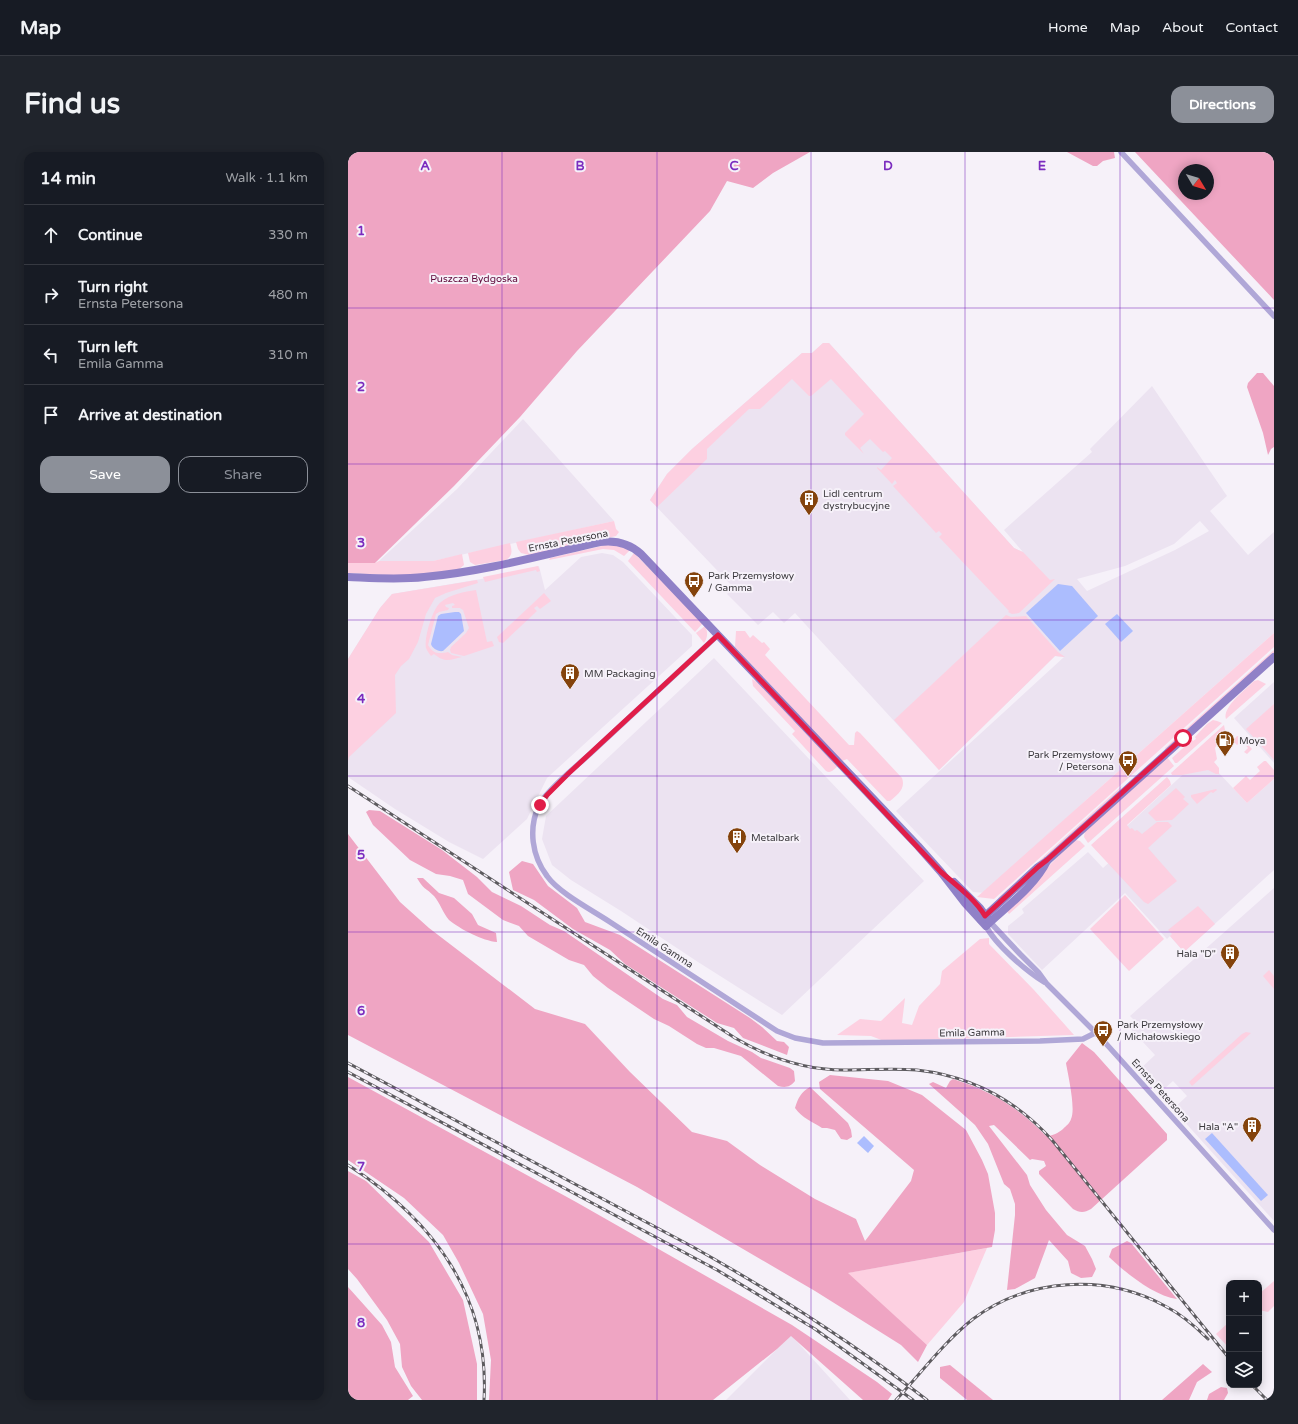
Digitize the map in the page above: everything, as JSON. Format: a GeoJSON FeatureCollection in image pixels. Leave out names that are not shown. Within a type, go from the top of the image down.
{"type":"FeatureCollection","features":[{"type":"Feature","properties":{"kind":"street"},"geometry":{"type":"LineString","coordinates":[[1120,152],[1274,316]]}},
{"type":"Feature","properties":{"kind":"street","name":"Ernsta Petersona"},"geometry":{"type":"LineString","coordinates":[[348,577],[395,579],[438,576],[600,542],[627,544],[641,554],[718,635],[941,872],[957,893],[1039,973],[1047,984],[1095,1033],[1274,1230]]}},
{"type":"Feature","properties":{"kind":"street","name":"Emila Gamma"},"geometry":{"type":"LineString","coordinates":[[718,635],[569,773],[544,799],[535,817],[532,836],[536,858],[548,877],[570,896],[777,1030],[796,1038],[823,1043],[1040,1041],[1083,1039],[1095,1033]]}},
{"type":"Feature","properties":{"kind":"street"},"geometry":{"type":"LineString","coordinates":[[985,921],[1038,867],[1274,657]]}},
{"type":"Feature","properties":{"kind":"shaded area"},"geometry":{"type":"Polygon","coordinates":[[[823,343],[829,343],[1014,548],[1023,552],[1004,530],[1092,452],[1090,449],[1152,386],[1227,496],[1210,511],[1248,555],[1274,532],[1274,633],[1085,801],[986,893],[973,892],[896,811],[1064,657],[1055,656],[939,770],[795,613],[784,623],[773,612],[758,625],[727,594],[733,587],[650,500],[667,474],[692,449],[802,353],[812,353],[823,343]],[[1200,521],[1174,544],[1125,566],[1077,579],[1087,591],[1175,550],[1209,531],[1200,521]]]}},
{"type":"Feature","properties":{"kind":"shaded area"},"geometry":{"type":"Polygon","coordinates":[[[823,343],[829,343],[1014,548],[1023,552],[1050,580],[1055,579],[1019,613],[1012,614],[1008,612],[1009,611],[939,537],[942,534],[939,531],[936,533],[893,486],[897,483],[895,480],[892,484],[877,468],[881,470],[892,458],[885,451],[883,452],[870,439],[860,448],[864,454],[845,435],[845,433],[864,414],[831,379],[811,396],[809,396],[792,379],[760,409],[749,409],[707,449],[707,459],[657,507],[650,500],[667,474],[692,449],[802,353],[812,353],[823,343]]]}},
{"type":"Feature","properties":{"kind":"shaded area"},"geometry":{"type":"Polygon","coordinates":[[[523,419],[614,521],[433,561],[379,561],[457,489],[523,419]]]}},
{"type":"Feature","properties":{"kind":"shaded area"},"geometry":{"type":"Polygon","coordinates":[[[614,521],[616,529],[619,532],[616,536],[529,555],[521,553],[516,542],[614,521]]]}},
{"type":"Feature","properties":{"kind":"shaded area"},"geometry":{"type":"Polygon","coordinates":[[[510,543],[511,553],[506,560],[475,565],[470,562],[468,553],[510,543]]]}},
{"type":"Feature","properties":{"kind":"shaded area"},"geometry":{"type":"Polygon","coordinates":[[[606,545],[618,546],[630,550],[624,556],[614,550],[603,549],[549,560],[550,558],[606,545]]]}},
{"type":"Feature","properties":{"kind":"shaded area"},"geometry":{"type":"Polygon","coordinates":[[[602,553],[613,555],[623,562],[692,635],[692,646],[547,778],[527,819],[483,859],[449,842],[395,809],[348,777],[348,659],[380,608],[392,594],[481,579],[539,566],[545,590],[581,557],[602,553]]]}},
{"type":"Feature","properties":{"kind":"shaded area"},"geometry":{"type":"Polygon","coordinates":[[[634,553],[703,623],[695,632],[628,561],[634,553]]]}},
{"type":"Feature","properties":{"kind":"shaded area"},"geometry":{"type":"Polygon","coordinates":[[[462,554],[464,565],[458,570],[402,576],[348,573],[348,563],[375,563],[379,561],[433,561],[462,554]]]}},
{"type":"Feature","properties":{"kind":"shaded area"},"geometry":{"type":"Polygon","coordinates":[[[538,566],[540,571],[537,572],[536,570],[485,582],[483,577],[538,566]]]}},
{"type":"Feature","properties":{"kind":"shaded area"},"geometry":{"type":"Polygon","coordinates":[[[477,580],[478,583],[435,598],[426,614],[418,642],[409,659],[401,666],[395,675],[396,713],[349,757],[348,761],[348,659],[380,608],[392,594],[477,580]]]}},
{"type":"Feature","properties":{"kind":"shaded area"},"geometry":{"type":"Polygon","coordinates":[[[476,590],[487,642],[492,641],[494,646],[464,656],[451,653],[451,647],[466,633],[469,628],[463,610],[460,608],[452,608],[452,606],[455,605],[453,603],[445,605],[449,608],[448,610],[436,614],[428,645],[436,653],[448,652],[452,655],[462,657],[445,660],[434,654],[431,656],[426,648],[426,638],[429,624],[438,606],[445,599],[453,595],[476,590]]]}},
{"type":"Feature","properties":{"kind":"shaded area"},"geometry":{"type":"Polygon","coordinates":[[[544,593],[551,601],[540,609],[537,606],[534,608],[537,611],[503,643],[499,642],[497,637],[544,593]]]}},
{"type":"Feature","properties":{"kind":"shaded area"},"geometry":{"type":"Polygon","coordinates":[[[1006,615],[1011,617],[1026,616],[1058,652],[1065,657],[1055,656],[939,770],[894,720],[1006,615]]]}},
{"type":"Feature","properties":{"kind":"shaded area"},"geometry":{"type":"Polygon","coordinates":[[[705,626],[707,634],[704,643],[696,633],[705,626]]]}},
{"type":"Feature","properties":{"kind":"shaded area"},"geometry":{"type":"Polygon","coordinates":[[[736,631],[745,631],[750,638],[753,635],[762,643],[764,642],[770,649],[765,655],[849,745],[854,745],[855,733],[857,731],[860,733],[902,778],[902,789],[898,794],[890,801],[887,801],[847,759],[842,761],[735,647],[736,631]]]}},
{"type":"Feature","properties":{"kind":"shaded area"},"geometry":{"type":"Polygon","coordinates":[[[1274,633],[1274,647],[994,899],[977,897],[1274,633]]]}},
{"type":"Feature","properties":{"kind":"shaded area"},"geometry":{"type":"Polygon","coordinates":[[[1274,650],[1274,653],[1166,750],[1165,748],[1274,650]]]}},
{"type":"Feature","properties":{"kind":"shaded area"},"geometry":{"type":"Polygon","coordinates":[[[714,658],[924,881],[782,1015],[571,880],[552,865],[542,839],[546,816],[714,658]]]}},
{"type":"Feature","properties":{"kind":"shaded area"},"geometry":{"type":"Polygon","coordinates":[[[752,679],[763,686],[838,766],[831,772],[826,771],[792,734],[795,731],[753,686],[752,679]]]}},
{"type":"Feature","properties":{"kind":"shaded area"},"geometry":{"type":"Polygon","coordinates":[[[1258,680],[1266,684],[1226,719],[1226,714],[1231,704],[1254,681],[1258,680]]]}},
{"type":"Feature","properties":{"kind":"shaded area"},"geometry":{"type":"Polygon","coordinates":[[[1274,682],[1274,763],[1234,718],[1274,682]]]}},
{"type":"Feature","properties":{"kind":"shaded area"},"geometry":{"type":"Polygon","coordinates":[[[1274,704],[1274,760],[1246,729],[1274,704]]]}},
{"type":"Feature","properties":{"kind":"shaded area"},"geometry":{"type":"Polygon","coordinates":[[[1213,720],[1222,723],[1177,763],[1175,763],[1172,758],[1192,740],[1193,741],[1196,739],[1195,737],[1207,724],[1213,720]]]}},
{"type":"Feature","properties":{"kind":"shaded area"},"geometry":{"type":"Polygon","coordinates":[[[1224,725],[1225,730],[1215,748],[1217,759],[1214,762],[1219,768],[1219,774],[1208,770],[1182,775],[1172,775],[1171,773],[1224,725]]]}},
{"type":"Feature","properties":{"kind":"shaded area"},"geometry":{"type":"Polygon","coordinates":[[[1237,736],[1241,737],[1252,749],[1247,754],[1244,752],[1248,748],[1242,741],[1237,745],[1233,741],[1237,736]]]}},
{"type":"Feature","properties":{"kind":"shaded area"},"geometry":{"type":"Polygon","coordinates":[[[1203,756],[1247,803],[1274,779],[1274,870],[1184,952],[1170,936],[1167,939],[1125,893],[1042,970],[1008,934],[1008,926],[1024,913],[1022,909],[1088,852],[1103,868],[1114,858],[1127,826],[1203,756]]]}},
{"type":"Feature","properties":{"kind":"shaded area"},"geometry":{"type":"Polygon","coordinates":[[[1167,757],[1174,766],[1088,843],[1084,837],[1085,831],[1167,757]]]}},
{"type":"Feature","properties":{"kind":"shaded area"},"geometry":{"type":"Polygon","coordinates":[[[1266,761],[1274,770],[1274,779],[1247,803],[1233,788],[1246,776],[1250,780],[1260,771],[1257,767],[1266,761]]]}},
{"type":"Feature","properties":{"kind":"shaded area"},"geometry":{"type":"Polygon","coordinates":[[[1167,777],[1171,785],[1127,825],[1130,829],[1132,828],[1135,831],[1137,830],[1142,834],[1157,822],[1168,822],[1172,826],[1148,848],[1177,881],[1148,904],[1144,902],[1091,845],[1167,777]]]}},
{"type":"Feature","properties":{"kind":"shaded area"},"geometry":{"type":"Polygon","coordinates":[[[1123,785],[1115,796],[997,900],[999,897],[1123,785]]]}},
{"type":"Feature","properties":{"kind":"shaded area"},"geometry":{"type":"Polygon","coordinates":[[[1176,788],[1185,797],[1183,799],[1189,804],[1172,820],[1156,821],[1148,813],[1176,788]]]}},
{"type":"Feature","properties":{"kind":"shaded area"},"geometry":{"type":"Polygon","coordinates":[[[1217,790],[1213,793],[1211,792],[1197,804],[1191,797],[1191,795],[1217,790]]]}},
{"type":"Feature","properties":{"kind":"shaded area"},"geometry":{"type":"Polygon","coordinates":[[[1076,840],[1080,841],[1085,846],[1009,914],[1006,910],[1065,849],[1076,840]]]}},
{"type":"Feature","properties":{"kind":"shaded area"},"geometry":{"type":"Polygon","coordinates":[[[1274,888],[1274,1221],[1173,1109],[1187,1096],[1173,1081],[1164,1089],[1157,1084],[1155,1085],[1140,1069],[1155,1055],[1130,1028],[1136,1022],[1130,1016],[1274,888]]]}},
{"type":"Feature","properties":{"kind":"shaded area"},"geometry":{"type":"Polygon","coordinates":[[[1125,895],[1164,939],[1129,971],[1090,929],[1125,895]]]}},
{"type":"Feature","properties":{"kind":"shaded area"},"geometry":{"type":"Polygon","coordinates":[[[1198,906],[1215,924],[1184,952],[1170,936],[1172,934],[1168,930],[1198,906]]]}},
{"type":"Feature","properties":{"kind":"shaded area"},"geometry":{"type":"Polygon","coordinates":[[[989,938],[989,944],[1034,990],[1074,1035],[884,1041],[871,1036],[837,1035],[860,1019],[881,1021],[905,998],[902,1023],[912,1025],[919,1006],[940,984],[942,971],[980,939],[989,938]]]}},
{"type":"Feature","properties":{"kind":"shaded area"},"geometry":{"type":"Polygon","coordinates":[[[1269,970],[1274,976],[1274,989],[1263,976],[1269,970]]]}},
{"type":"Feature","properties":{"kind":"shaded area"},"geometry":{"type":"Polygon","coordinates":[[[1246,1032],[1251,1033],[1192,1086],[1189,1082],[1246,1032]]]}},
{"type":"Feature","properties":{"kind":"shaded area"},"geometry":{"type":"Polygon","coordinates":[[[987,1248],[964,1302],[927,1345],[847,1273],[987,1248]]]}},
{"type":"Feature","properties":{"kind":"shaded area"},"geometry":{"type":"Polygon","coordinates":[[[1274,1281],[1274,1306],[1268,1312],[1262,1311],[1262,1291],[1274,1281]]]}},
{"type":"Feature","properties":{"kind":"shaded area"},"geometry":{"type":"Polygon","coordinates":[[[1226,1325],[1226,1345],[1216,1334],[1226,1325]]]}},
{"type":"Feature","properties":{"kind":"shaded area"},"geometry":{"type":"Polygon","coordinates":[[[791,1335],[850,1400],[726,1400],[791,1335]]]}},
{"type":"Feature","properties":{"kind":"green space","name":"Puszcza Bydgoska"},"geometry":{"type":"Polygon","coordinates":[[[348,152],[810,152],[773,173],[753,188],[727,181],[710,211],[577,351],[520,417],[454,486],[375,563],[348,563],[348,152]]]}},
{"type":"Feature","properties":{"kind":"green space"},"geometry":{"type":"Polygon","coordinates":[[[1067,152],[1114,152],[1115,158],[1103,161],[1097,166],[1093,166],[1067,152]]]}},
{"type":"Feature","properties":{"kind":"green space"},"geometry":{"type":"Polygon","coordinates":[[[1135,152],[1274,152],[1274,300],[1180,200],[1214,200],[1214,164],[1178,164],[1178,198],[1135,152]]]}},
{"type":"Feature","properties":{"kind":"green space"},"geometry":{"type":"Polygon","coordinates":[[[1257,373],[1263,373],[1274,386],[1274,447],[1268,455],[1263,433],[1247,387],[1248,383],[1257,373]]]}},
{"type":"Feature","properties":{"kind":"green space"},"geometry":{"type":"Polygon","coordinates":[[[369,810],[380,811],[442,850],[477,877],[492,892],[521,906],[550,925],[564,931],[663,999],[677,1005],[687,1017],[761,1058],[790,1068],[794,1071],[795,1081],[788,1086],[778,1086],[741,1056],[714,1048],[706,1048],[654,1019],[608,988],[593,976],[584,965],[569,960],[528,936],[519,926],[503,920],[468,894],[463,880],[436,874],[410,860],[373,825],[366,812],[369,810]]]}},
{"type":"Feature","properties":{"kind":"green space"},"geometry":{"type":"Polygon","coordinates":[[[348,834],[400,902],[429,928],[535,1009],[585,1024],[630,1072],[692,1132],[727,1141],[760,1165],[815,1199],[856,1219],[865,1241],[911,1181],[914,1170],[820,1089],[819,1082],[830,1075],[888,1081],[922,1095],[966,1130],[988,1174],[995,1213],[995,1230],[992,1247],[848,1273],[927,1345],[918,1362],[901,1345],[815,1291],[637,1187],[348,1035],[348,834]]]}},
{"type":"Feature","properties":{"kind":"green space"},"geometry":{"type":"Polygon","coordinates":[[[522,861],[533,864],[548,886],[577,908],[585,922],[620,935],[750,1018],[777,1041],[784,1042],[789,1047],[787,1055],[743,1038],[734,1028],[717,1023],[625,964],[610,950],[573,929],[534,900],[513,890],[509,872],[522,861]]]}},
{"type":"Feature","properties":{"kind":"green space"},"geometry":{"type":"Polygon","coordinates":[[[417,878],[423,878],[439,893],[454,898],[472,914],[478,925],[496,933],[497,942],[472,934],[449,920],[436,899],[419,882],[417,878]]]}},
{"type":"Feature","properties":{"kind":"green space"},"geometry":{"type":"Polygon","coordinates":[[[1082,1043],[1094,1052],[1167,1134],[1167,1140],[1091,1209],[1082,1212],[1073,1209],[1039,1174],[1039,1171],[1046,1166],[1044,1161],[1030,1160],[994,1125],[989,1126],[1027,1175],[1030,1185],[1046,1210],[1067,1235],[1085,1246],[1096,1269],[1092,1277],[1081,1278],[1071,1273],[1068,1261],[1049,1240],[1035,1278],[1015,1289],[1007,1290],[1015,1215],[1015,1204],[1010,1189],[1004,1184],[988,1144],[975,1125],[929,1084],[933,1082],[946,1088],[953,1079],[979,1089],[1015,1109],[1046,1136],[1051,1135],[1063,1129],[1071,1119],[1073,1108],[1066,1063],[1082,1043]]]}},
{"type":"Feature","properties":{"kind":"green space"},"geometry":{"type":"Polygon","coordinates":[[[348,1077],[576,1202],[792,1325],[877,1382],[892,1394],[888,1400],[863,1400],[791,1336],[713,1400],[489,1400],[491,1360],[483,1314],[459,1263],[443,1235],[404,1198],[348,1160],[348,1077]]]}},
{"type":"Feature","properties":{"kind":"green space"},"geometry":{"type":"Polygon","coordinates":[[[810,1087],[848,1123],[852,1137],[847,1140],[841,1139],[835,1130],[822,1128],[804,1117],[795,1108],[802,1093],[810,1087]]]}},
{"type":"Feature","properties":{"kind":"green space"},"geometry":{"type":"Polygon","coordinates":[[[348,1171],[366,1181],[429,1242],[463,1300],[477,1364],[477,1400],[422,1400],[411,1386],[402,1367],[400,1344],[387,1320],[348,1269],[348,1171]]]}},
{"type":"Feature","properties":{"kind":"green space"},"geometry":{"type":"Polygon","coordinates":[[[1127,1241],[1131,1243],[1177,1299],[1168,1297],[1150,1289],[1132,1277],[1109,1257],[1112,1249],[1127,1241]]]}},
{"type":"Feature","properties":{"kind":"green space"},"geometry":{"type":"Polygon","coordinates":[[[348,1287],[382,1325],[391,1342],[395,1367],[413,1396],[408,1400],[348,1400],[348,1287]]]}},
{"type":"Feature","properties":{"kind":"green space"},"geometry":{"type":"Polygon","coordinates":[[[1203,1364],[1212,1372],[1197,1382],[1189,1400],[1162,1400],[1203,1364]]]}},
{"type":"Feature","properties":{"kind":"green space"},"geometry":{"type":"Polygon","coordinates":[[[950,1365],[993,1400],[967,1400],[940,1378],[940,1367],[950,1365]]]}},
{"type":"Feature","properties":{"kind":"green space"},"geometry":{"type":"Polygon","coordinates":[[[1221,1387],[1227,1388],[1228,1393],[1224,1400],[1207,1400],[1209,1394],[1221,1387]]]}},
{"type":"Feature","properties":{"kind":"water"},"geometry":{"type":"Polygon","coordinates":[[[1058,584],[1072,586],[1098,616],[1060,651],[1026,613],[1058,584]]]}},
{"type":"Feature","properties":{"kind":"water"},"geometry":{"type":"Polygon","coordinates":[[[459,612],[461,614],[464,631],[443,651],[437,650],[431,644],[438,616],[441,614],[459,612]]]}},
{"type":"Feature","properties":{"kind":"water"},"geometry":{"type":"Polygon","coordinates":[[[1117,614],[1133,631],[1121,642],[1105,624],[1117,614]]]}},
{"type":"Feature","properties":{"kind":"water"},"geometry":{"type":"Polygon","coordinates":[[[1212,1133],[1268,1195],[1261,1201],[1205,1139],[1212,1133]]]}},
{"type":"Feature","properties":{"kind":"water"},"geometry":{"type":"Polygon","coordinates":[[[864,1136],[874,1146],[868,1153],[857,1143],[864,1136]]]}},
{"type":"Feature","properties":{"kind":"railway"},"geometry":{"type":"LineString","coordinates":[[348,786],[748,1045],[788,1062],[815,1068],[844,1070],[908,1069],[937,1073],[974,1084],[1007,1102],[1023,1113],[1052,1140],[1226,1354]]}},
{"type":"Feature","properties":{"kind":"railway"},"geometry":{"type":"LineString","coordinates":[[348,1063],[724,1264],[813,1319],[927,1400]]}},
{"type":"Feature","properties":{"kind":"railway"},"geometry":{"type":"LineString","coordinates":[[348,1072],[717,1270],[815,1329],[913,1400]]}},
{"type":"Feature","properties":{"kind":"railway"},"geometry":{"type":"LineString","coordinates":[[348,1165],[378,1186],[406,1210],[430,1235],[450,1263],[466,1294],[477,1327],[483,1362],[484,1400]]}},
{"type":"Feature","properties":{"kind":"railway"},"geometry":{"type":"LineString","coordinates":[[896,1400],[942,1348],[973,1319],[995,1305],[1018,1295],[1042,1288],[1067,1285],[1092,1285],[1117,1288],[1142,1295],[1177,1313],[1208,1339]]}},
{"type":"Feature","properties":{"kind":"railway"},"geometry":{"type":"LineString","coordinates":[[1255,1388],[1267,1400]]}},
{"type":"Feature","properties":{"kind":"place","name":"Lidl centrum dystrybucyjne"},"geometry":{"type":"Point","coordinates":[809,516]}},
{"type":"Feature","properties":{"kind":"place","name":"Park Przemysłowy / Gamma"},"geometry":{"type":"Point","coordinates":[694,598]}},
{"type":"Feature","properties":{"kind":"place","name":"MM Packaging"},"geometry":{"type":"Point","coordinates":[570,690]}},
{"type":"Feature","properties":{"kind":"place","name":"Moya"},"geometry":{"type":"Point","coordinates":[1225,757]}},
{"type":"Feature","properties":{"kind":"place","name":"Park Przemysłowy / Petersona"},"geometry":{"type":"Point","coordinates":[1128,777]}},
{"type":"Feature","properties":{"kind":"place","name":"Metalbark"},"geometry":{"type":"Point","coordinates":[737,854]}},
{"type":"Feature","properties":{"kind":"place","name":"Hala \"D\""},"geometry":{"type":"Point","coordinates":[1230,970]}},
{"type":"Feature","properties":{"kind":"place","name":"Park Przemysłowy / Michałowskiego"},"geometry":{"type":"Point","coordinates":[1103,1047]}},
{"type":"Feature","properties":{"kind":"place","name":"Hala \"A\""},"geometry":{"type":"Point","coordinates":[1252,1143]}},
{"type":"Feature","properties":{"kind":"route"},"geometry":{"type":"LineString","coordinates":[[540,805],[547,795],[569,773],[718,635],[941,872],[980,908],[985,916],[1183,738]]}}]}
